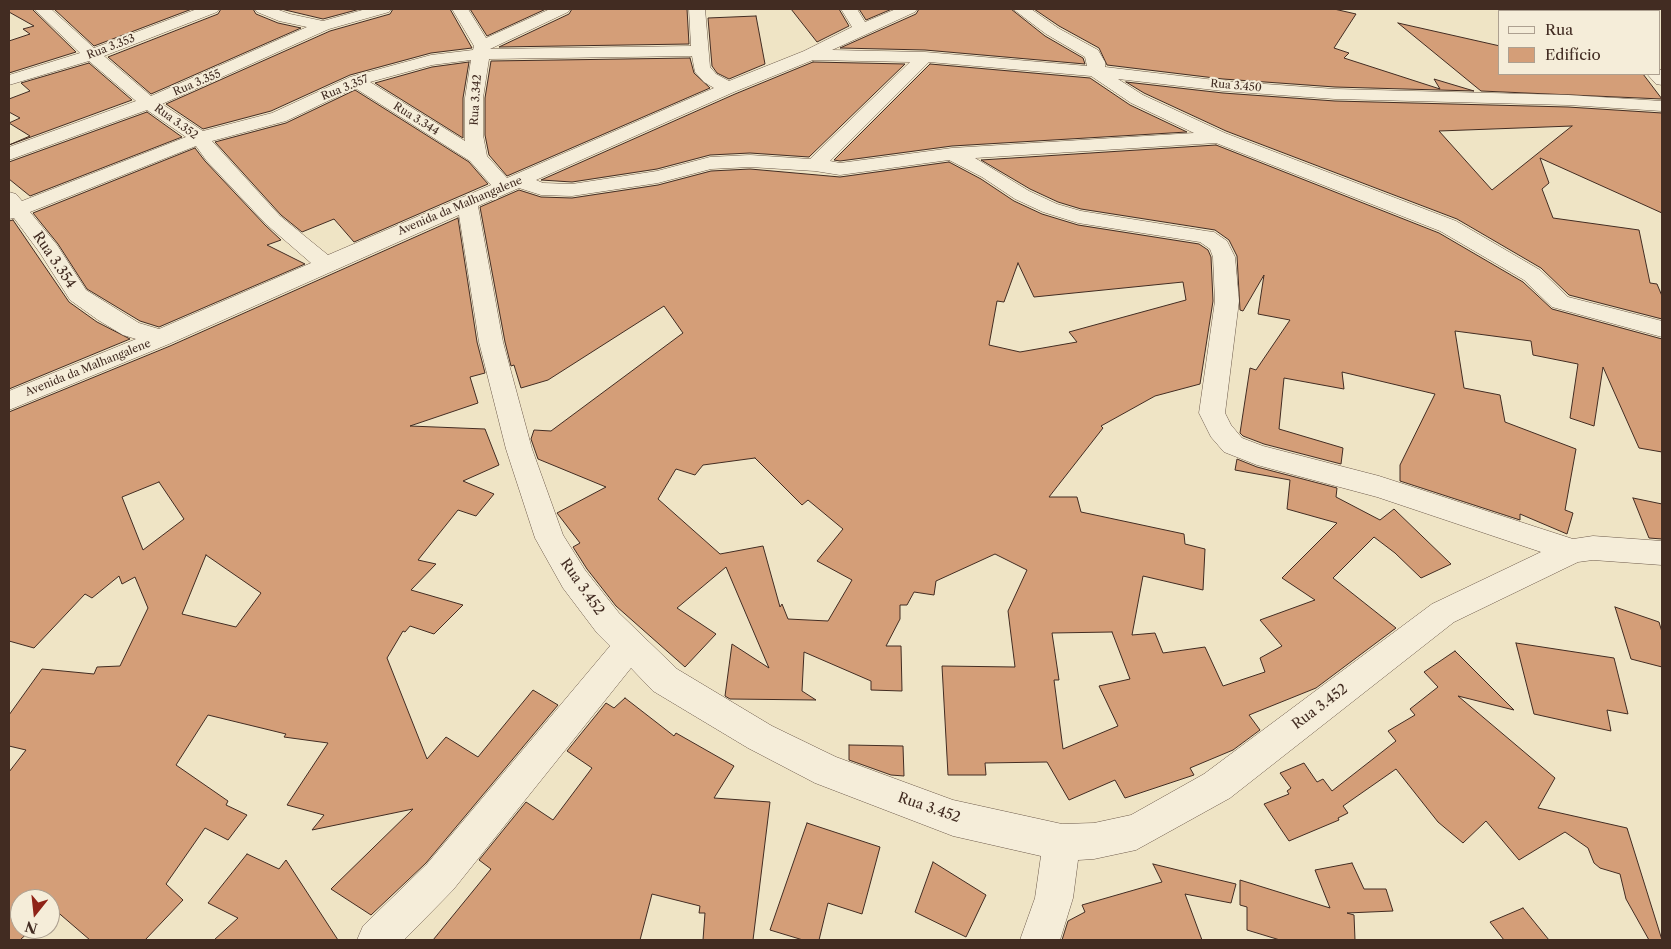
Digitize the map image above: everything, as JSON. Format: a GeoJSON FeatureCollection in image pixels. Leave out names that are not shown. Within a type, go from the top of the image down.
{"type":"FeatureCollection","features":[{"type":"Feature","properties":{"kind":"street","name":"Rua 3.352"},"geometry":{"type":"LineString","coordinates":[[42,9],[92,55],[149,103],[200,138],[213,156],[273,220],[325,264]]}},
{"type":"Feature","properties":{"kind":"street","name":"Rua 3.353"},"geometry":{"type":"LineString","coordinates":[[9,80],[92,55],[211,9]]}},
{"type":"Feature","properties":{"kind":"street"},"geometry":{"type":"LineString","coordinates":[[263,9],[285,18],[322,26]]}},
{"type":"Feature","properties":{"kind":"street","name":"Rua 3.355"},"geometry":{"type":"LineString","coordinates":[[9,154],[149,103],[230,69],[322,26],[383,9]]}},
{"type":"Feature","properties":{"kind":"street"},"geometry":{"type":"LineString","coordinates":[[460,9],[481,50],[562,9]]}},
{"type":"Feature","properties":{"kind":"street"},"geometry":{"type":"LineString","coordinates":[[697,9],[701,68],[710,78],[728,88]]}},
{"type":"Feature","properties":{"kind":"street"},"geometry":{"type":"LineString","coordinates":[[849,9],[861,29]]}},
{"type":"Feature","properties":{"kind":"street","name":"Avenida da Malhangalene"},"geometry":{"type":"LineString","coordinates":[[9,401],[160,338],[728,88],[810,55],[861,29],[909,9]]}},
{"type":"Feature","properties":{"kind":"street"},"geometry":{"type":"LineString","coordinates":[[1021,9],[1052,31],[1092,54],[1096,62],[1096,72],[1137,99],[1218,137],[1448,226],[1489,248],[1509,263],[1532,275],[1560,302],[1662,329]]}},
{"type":"Feature","properties":{"kind":"street","name":"Rua 3.357"},"geometry":{"type":"LineString","coordinates":[[12,207],[200,138],[279,117],[356,82],[431,60],[481,50],[700,51]]}},
{"type":"Feature","properties":{"kind":"street","name":"Rua 3.342"},"geometry":{"type":"LineString","coordinates":[[477,157],[474,135],[474,98],[481,50]]}},
{"type":"Feature","properties":{"kind":"street","name":"Rua 3.450"},"geometry":{"type":"LineString","coordinates":[[810,55],[925,57],[1096,72],[1224,86],[1335,94],[1568,100],[1662,106]]}},
{"type":"Feature","properties":{"kind":"street"},"geometry":{"type":"LineString","coordinates":[[815,166],[925,57]]}},
{"type":"Feature","properties":{"kind":"street","name":"Rua 3.344"},"geometry":{"type":"LineString","coordinates":[[356,82],[477,157]]}},
{"type":"Feature","properties":{"kind":"street"},"geometry":{"type":"LineString","coordinates":[[477,157],[511,184],[542,189],[572,190],[658,177],[710,163],[750,160],[840,169],[952,154],[1218,137]]}},
{"type":"Feature","properties":{"kind":"street"},"geometry":{"type":"LineString","coordinates":[[952,154],[989,173],[1015,191],[1050,208],[1078,217],[1206,236],[1220,246],[1224,257],[1227,300],[1212,414],[1220,430],[1233,445],[1257,455],[1379,488],[1573,551]]}},
{"type":"Feature","properties":{"kind":"street","name":"Rua 3.452"},"geometry":{"type":"LineString","coordinates":[[467,203],[491,342],[519,449],[550,538],[574,579],[608,623],[665,680],[760,737],[827,772],[953,818],[1062,842],[1094,842],[1136,832],[1217,786],[1443,613],[1573,551],[1593,548],[1662,553]]}},
{"type":"Feature","properties":{"kind":"street","name":"Rua 3.354"},"geometry":{"type":"LineString","coordinates":[[12,207],[78,295],[130,329],[160,338]]}},
{"type":"Feature","properties":{"kind":"street"},"geometry":{"type":"LineString","coordinates":[[376,940],[440,877],[629,646]]}},
{"type":"Feature","properties":{"kind":"street"},"geometry":{"type":"LineString","coordinates":[[1040,940],[1054,898],[1062,842]]}},
{"type":"Feature","properties":{"kind":"building"},"geometry":{"type":"Polygon","coordinates":[[[9,9],[32,9],[76,52],[9,73],[9,41],[30,34],[23,29],[34,26],[9,12],[9,9]]]}},
{"type":"Feature","properties":{"kind":"building"},"geometry":{"type":"Polygon","coordinates":[[[54,9],[192,9],[94,46],[54,9]]]}},
{"type":"Feature","properties":{"kind":"building"},"geometry":{"type":"Polygon","coordinates":[[[221,9],[253,9],[256,14],[278,23],[301,28],[151,94],[108,57],[218,14],[221,9]]]}},
{"type":"Feature","properties":{"kind":"building"},"geometry":{"type":"Polygon","coordinates":[[[281,9],[360,9],[323,19],[281,9]]]}},
{"type":"Feature","properties":{"kind":"building"},"geometry":{"type":"Polygon","coordinates":[[[393,9],[450,9],[472,48],[431,53],[350,75],[271,111],[203,129],[166,104],[330,31],[390,14],[393,9]]]}},
{"type":"Feature","properties":{"kind":"building"},"geometry":{"type":"Polygon","coordinates":[[[470,9],[546,9],[487,36],[470,9]]]}},
{"type":"Feature","properties":{"kind":"building"},"geometry":{"type":"Polygon","coordinates":[[[572,9],[687,9],[689,44],[499,47],[569,14],[572,9]]]}},
{"type":"Feature","properties":{"kind":"building"},"geometry":{"type":"Polygon","coordinates":[[[791,9],[839,9],[849,26],[817,42],[791,9]]]}},
{"type":"Feature","properties":{"kind":"building"},"geometry":{"type":"Polygon","coordinates":[[[859,9],[892,9],[866,20],[859,9]]]}},
{"type":"Feature","properties":{"kind":"building"},"geometry":{"type":"Polygon","coordinates":[[[919,9],[1011,9],[1045,36],[1083,58],[1085,64],[925,50],[840,48],[916,14],[919,9]]]}},
{"type":"Feature","properties":{"kind":"building"},"geometry":{"type":"Polygon","coordinates":[[[1034,9],[1334,9],[1356,14],[1334,48],[1349,53],[1344,58],[1440,89],[1434,79],[1474,91],[1335,87],[1223,79],[1107,65],[1099,48],[1059,26],[1034,9]]]}},
{"type":"Feature","properties":{"kind":"building"},"geometry":{"type":"Polygon","coordinates":[[[756,16],[765,64],[729,79],[717,73],[712,66],[708,18],[756,16]]]}},
{"type":"Feature","properties":{"kind":"building"},"geometry":{"type":"Polygon","coordinates":[[[1398,23],[1498,46],[1498,75],[1644,75],[1662,99],[1481,91],[1398,23]]]}},
{"type":"Feature","properties":{"kind":"building"},"geometry":{"type":"Polygon","coordinates":[[[690,58],[694,73],[710,88],[507,176],[489,155],[485,135],[485,98],[491,61],[690,58]]]}},
{"type":"Feature","properties":{"kind":"building"},"geometry":{"type":"Polygon","coordinates":[[[469,62],[463,98],[463,138],[375,83],[432,67],[469,62]]]}},
{"type":"Feature","properties":{"kind":"building"},"geometry":{"type":"Polygon","coordinates":[[[813,62],[905,64],[809,157],[750,153],[710,155],[657,169],[572,182],[541,180],[735,94],[813,62]]]}},
{"type":"Feature","properties":{"kind":"building"},"geometry":{"type":"Polygon","coordinates":[[[89,63],[132,100],[9,145],[30,136],[9,123],[20,118],[9,112],[9,99],[30,91],[21,83],[89,63]]]}},
{"type":"Feature","properties":{"kind":"building"},"geometry":{"type":"Polygon","coordinates":[[[930,64],[1090,78],[1130,105],[1187,132],[952,146],[840,161],[834,160],[930,64]]]}},
{"type":"Feature","properties":{"kind":"building"},"geometry":{"type":"Polygon","coordinates":[[[1126,82],[1223,93],[1335,101],[1568,107],[1662,113],[1662,213],[1540,158],[1549,183],[1542,189],[1553,218],[1639,230],[1650,283],[1657,284],[1662,296],[1662,319],[1569,295],[1541,268],[1457,219],[1226,131],[1144,93],[1126,82]],[[1572,126],[1439,131],[1492,190],[1572,126]]]}},
{"type":"Feature","properties":{"kind":"building"},"geometry":{"type":"Polygon","coordinates":[[[355,90],[469,162],[488,184],[354,242],[334,219],[302,232],[281,215],[215,142],[286,123],[355,90]]]}},
{"type":"Feature","properties":{"kind":"building"},"geometry":{"type":"Polygon","coordinates":[[[147,112],[182,137],[30,196],[9,179],[9,162],[147,112]]]}},
{"type":"Feature","properties":{"kind":"building"},"geometry":{"type":"Polygon","coordinates":[[[1216,145],[1439,233],[1523,282],[1552,309],[1662,339],[1662,452],[1639,448],[1603,367],[1594,426],[1570,418],[1578,364],[1533,355],[1531,341],[1455,331],[1464,388],[1500,395],[1505,422],[1576,449],[1565,510],[1573,513],[1567,534],[1520,514],[1520,520],[1400,481],[1400,465],[1435,394],[1342,372],[1344,389],[1284,378],[1279,429],[1343,448],[1341,464],[1264,444],[1243,436],[1240,433],[1250,368],[1256,370],[1290,320],[1258,314],[1264,275],[1243,311],[1240,310],[1237,256],[1229,240],[1215,230],[1081,209],[1058,202],[1030,189],[981,160],[1216,145]]]}},
{"type":"Feature","properties":{"kind":"building"},"geometry":{"type":"Polygon","coordinates":[[[195,148],[205,161],[281,240],[267,245],[305,264],[159,327],[140,321],[87,289],[58,244],[33,213],[195,148]]]}},
{"type":"Feature","properties":{"kind":"building"},"geometry":{"type":"Polygon","coordinates":[[[949,162],[981,179],[1014,201],[1042,214],[1078,225],[1199,244],[1208,250],[1211,257],[1213,301],[1200,384],[1155,396],[1101,426],[1103,428],[1049,497],[1077,497],[1081,512],[1184,534],[1185,544],[1205,549],[1203,590],[1143,576],[1132,635],[1155,633],[1163,653],[1205,647],[1223,686],[1265,672],[1260,658],[1282,646],[1260,620],[1315,600],[1282,578],[1337,523],[1287,509],[1290,480],[1235,470],[1237,459],[1257,467],[1337,488],[1336,497],[1380,520],[1394,509],[1451,564],[1421,578],[1395,553],[1374,537],[1333,578],[1396,628],[1316,688],[1249,715],[1260,730],[1233,750],[1190,768],[1194,775],[1125,798],[1115,780],[1069,800],[1047,762],[985,763],[986,775],[948,775],[942,666],[1015,667],[1008,611],[1027,570],[995,554],[936,581],[934,595],[914,592],[907,605],[900,605],[900,619],[886,646],[901,646],[902,691],[871,690],[871,681],[804,652],[802,691],[816,700],[730,699],[725,696],[732,644],[769,668],[726,567],[677,608],[716,634],[685,667],[616,606],[587,569],[573,547],[580,543],[557,513],[606,487],[538,459],[531,439],[534,430],[551,431],[683,333],[664,306],[548,380],[521,388],[514,365],[511,366],[505,342],[480,207],[519,190],[541,197],[572,198],[658,185],[711,171],[750,169],[840,177],[949,162]],[[1018,263],[1004,302],[997,301],[989,345],[1020,352],[1077,342],[1069,332],[1186,300],[1183,282],[1034,297],[1018,263]],[[755,458],[703,465],[695,475],[676,469],[658,499],[720,554],[763,546],[780,607],[782,604],[788,619],[828,621],[852,580],[817,561],[843,529],[808,500],[802,505],[755,458]],[[1112,632],[1052,633],[1059,680],[1054,680],[1063,749],[1118,726],[1099,686],[1130,679],[1112,632]]]}},
{"type":"Feature","properties":{"kind":"building"},"geometry":{"type":"Polygon","coordinates":[[[458,218],[477,342],[485,373],[470,377],[478,403],[410,426],[485,429],[499,465],[463,481],[494,494],[476,516],[458,510],[418,560],[436,564],[411,590],[463,605],[434,634],[410,626],[405,632],[403,631],[387,658],[427,759],[446,737],[478,757],[533,690],[558,705],[426,863],[371,915],[331,889],[413,809],[312,830],[324,815],[287,805],[328,743],[284,737],[286,734],[208,715],[176,765],[228,801],[226,805],[247,815],[228,840],[205,828],[166,884],[183,900],[145,940],[90,940],[60,914],[60,889],[10,889],[10,939],[21,939],[9,940],[9,772],[26,750],[9,746],[9,715],[42,669],[94,674],[97,667],[120,666],[148,608],[135,577],[122,584],[119,576],[92,598],[85,594],[34,648],[9,641],[9,412],[170,346],[458,218]],[[159,482],[122,497],[143,550],[184,519],[159,482]],[[206,555],[182,614],[236,627],[261,593],[206,555]]]}},
{"type":"Feature","properties":{"kind":"building"},"geometry":{"type":"Polygon","coordinates":[[[13,220],[69,302],[97,322],[130,339],[9,389],[9,221],[13,220]]]}},
{"type":"Feature","properties":{"kind":"building"},"geometry":{"type":"Polygon","coordinates":[[[1633,498],[1662,504],[1662,539],[1649,538],[1633,498]]]}},
{"type":"Feature","properties":{"kind":"building"},"geometry":{"type":"Polygon","coordinates":[[[1615,607],[1659,622],[1662,632],[1662,667],[1631,659],[1615,607]]]}},
{"type":"Feature","properties":{"kind":"building"},"geometry":{"type":"Polygon","coordinates":[[[1516,643],[1614,658],[1628,714],[1607,710],[1611,731],[1534,714],[1516,643]]]}},
{"type":"Feature","properties":{"kind":"building"},"geometry":{"type":"Polygon","coordinates":[[[1455,651],[1514,710],[1458,696],[1555,778],[1538,808],[1627,828],[1662,940],[1649,940],[1626,899],[1620,874],[1600,868],[1594,863],[1588,848],[1565,832],[1519,860],[1486,821],[1463,843],[1438,822],[1396,769],[1343,806],[1348,813],[1338,818],[1339,820],[1289,841],[1264,804],[1289,794],[1287,791],[1291,788],[1280,773],[1304,763],[1317,782],[1323,779],[1332,791],[1396,741],[1388,731],[1415,715],[1410,709],[1438,687],[1424,672],[1455,651]]]}},
{"type":"Feature","properties":{"kind":"building"},"geometry":{"type":"Polygon","coordinates":[[[625,698],[674,736],[676,733],[734,766],[714,798],[770,802],[753,940],[703,940],[705,913],[699,913],[700,906],[652,894],[640,940],[433,940],[491,869],[479,860],[526,802],[553,820],[592,768],[567,751],[606,703],[614,708],[625,698]]]}},
{"type":"Feature","properties":{"kind":"building"},"geometry":{"type":"Polygon","coordinates":[[[849,745],[903,746],[904,776],[891,775],[849,760],[849,745]]]}},
{"type":"Feature","properties":{"kind":"building"},"geometry":{"type":"Polygon","coordinates":[[[807,823],[880,847],[862,914],[828,903],[819,940],[803,940],[770,930],[807,823]]]}},
{"type":"Feature","properties":{"kind":"building"},"geometry":{"type":"Polygon","coordinates":[[[247,854],[279,869],[286,860],[338,940],[214,940],[238,918],[208,903],[247,854]]]}},
{"type":"Feature","properties":{"kind":"building"},"geometry":{"type":"Polygon","coordinates":[[[933,862],[986,895],[966,937],[915,912],[933,862]]]}},
{"type":"Feature","properties":{"kind":"building"},"geometry":{"type":"Polygon","coordinates":[[[1352,863],[1364,889],[1386,889],[1393,911],[1347,913],[1354,915],[1355,940],[1280,940],[1247,930],[1247,907],[1240,905],[1240,880],[1330,908],[1315,870],[1352,863]]]}},
{"type":"Feature","properties":{"kind":"building"},"geometry":{"type":"Polygon","coordinates":[[[1153,864],[1236,884],[1231,903],[1185,894],[1202,940],[1062,940],[1068,921],[1085,912],[1082,905],[1162,882],[1153,864]]]}},
{"type":"Feature","properties":{"kind":"building"},"geometry":{"type":"Polygon","coordinates":[[[1523,908],[1549,940],[1504,940],[1490,922],[1523,908]]]}}]}
